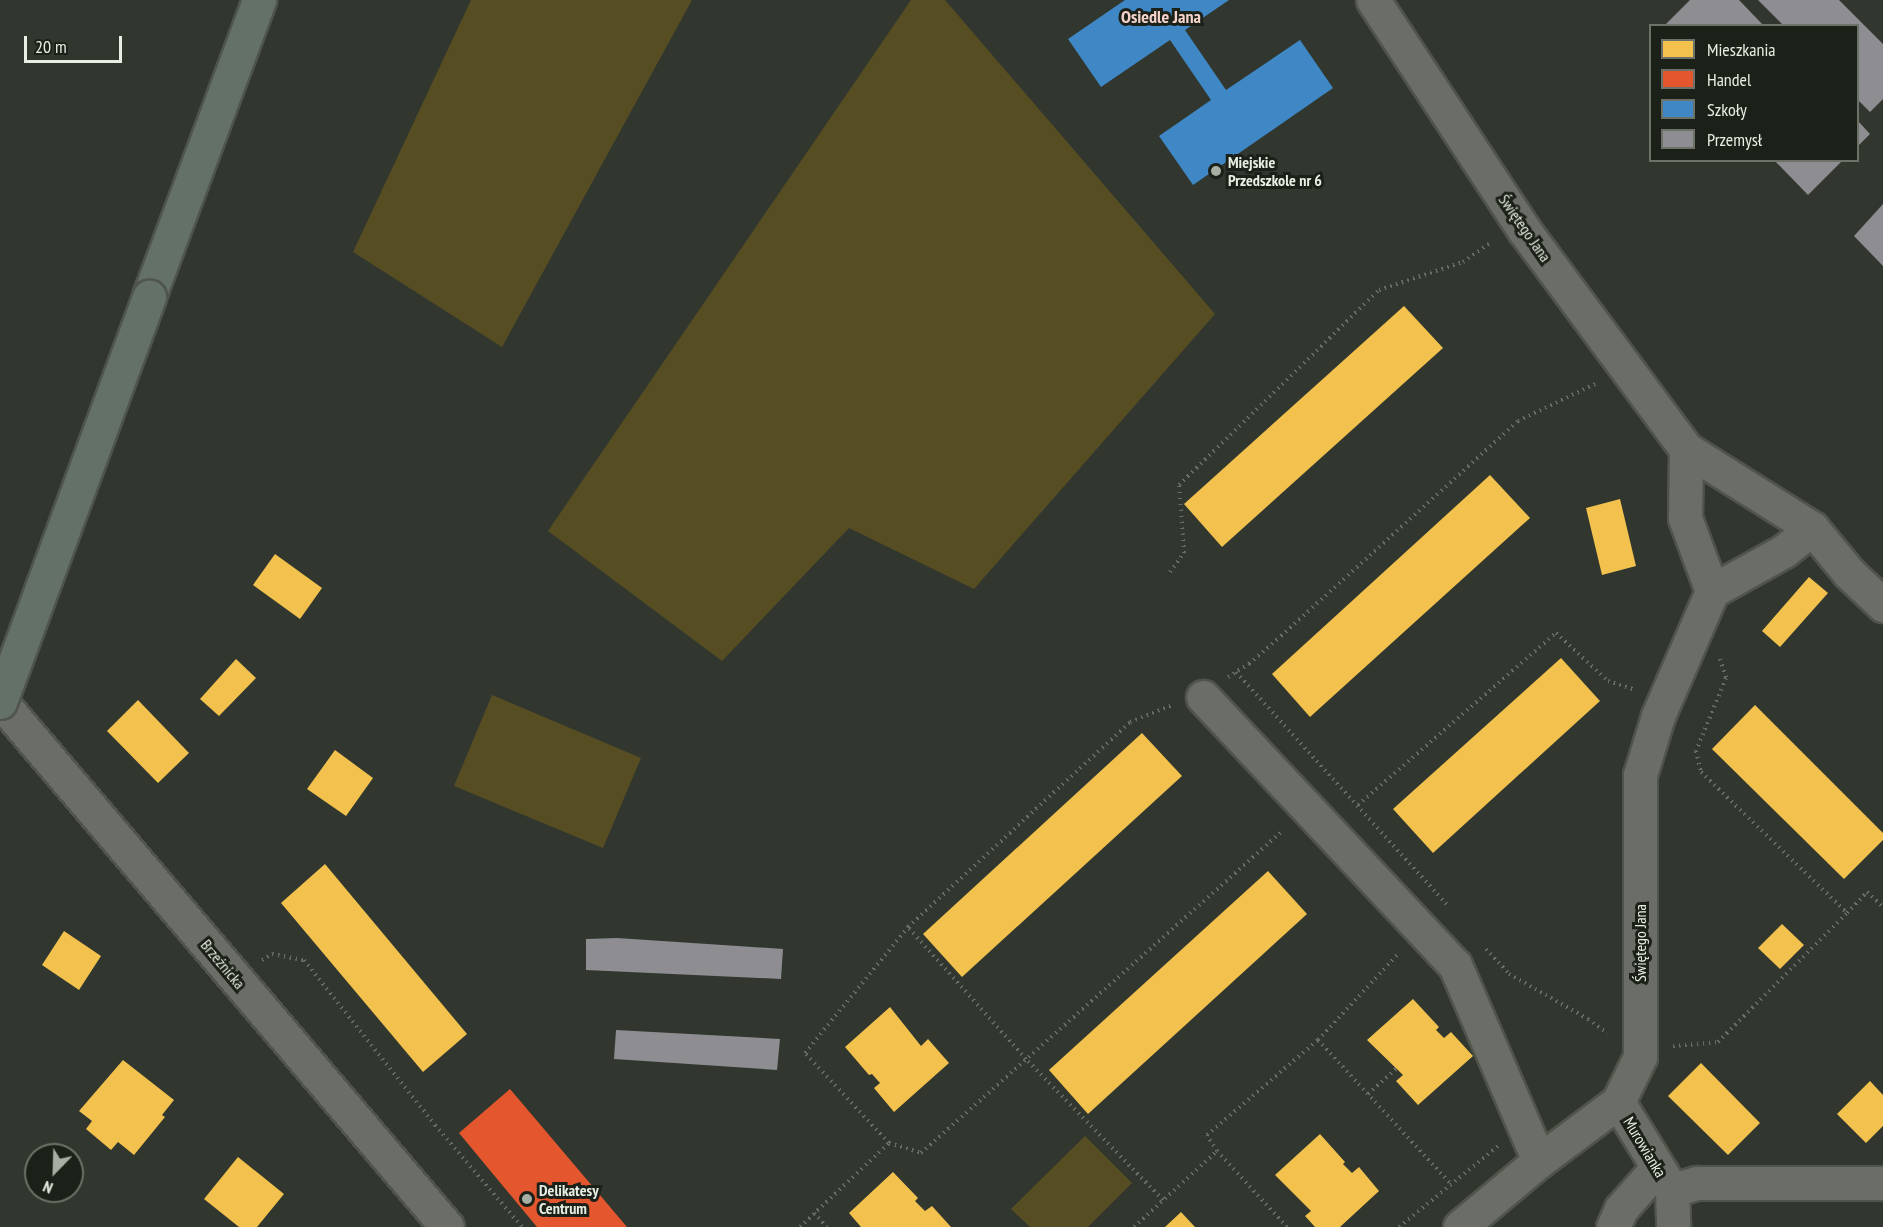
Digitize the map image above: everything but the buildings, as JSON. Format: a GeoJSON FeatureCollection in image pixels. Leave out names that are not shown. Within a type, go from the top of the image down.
{"type":"FeatureCollection","features":[{"type":"Feature","properties":{"kind":"main road"},"geometry":{"type":"LineString","coordinates":[[0,702],[259,0]]}},
{"type":"Feature","properties":{"kind":"street","name":"Świętego Jana"},"geometry":{"type":"LineString","coordinates":[[1373,0],[1519,222],[1686,449],[1812,528],[1849,573],[1883,605]]}},
{"type":"Feature","properties":{"kind":"street"},"geometry":{"type":"LineString","coordinates":[[1686,449],[1685,518],[1712,591],[1784,551],[1812,528]]}},
{"type":"Feature","properties":{"kind":"street","name":"Świętego Jana"},"geometry":{"type":"LineString","coordinates":[[1460,1227],[1539,1161],[1618,1102],[1640,1057],[1640,774],[1658,716],[1712,591]]}},
{"type":"Feature","properties":{"kind":"street"},"geometry":{"type":"LineString","coordinates":[[1202,693],[1455,964],[1539,1161]]}},
{"type":"Feature","properties":{"kind":"street","name":"Brzeźnicka"},"geometry":{"type":"LineString","coordinates":[[0,702],[447,1227]]}},
{"type":"Feature","properties":{"kind":"street","name":"Murowianka"},"geometry":{"type":"LineString","coordinates":[[1618,1102],[1664,1179],[1673,1227]]}},
{"type":"Feature","properties":{"kind":"street"},"geometry":{"type":"LineString","coordinates":[[1614,1227],[1621,1209],[1664,1179],[1697,1183],[1883,1183]]}},
{"type":"Feature","properties":{"kind":"path"},"geometry":{"type":"LineString","coordinates":[[1170,572],[1184,554],[1179,485],[1379,290],[1463,262],[1519,222]]}},
{"type":"Feature","properties":{"kind":"path"},"geometry":{"type":"LineString","coordinates":[[1307,808],[921,1153],[889,1143],[806,1053],[908,927],[1130,722],[1202,693],[1236,672],[1281,636],[1518,421],[1628,368]]}},
{"type":"Feature","properties":{"kind":"path"},"geometry":{"type":"LineString","coordinates":[[1358,805],[1556,633],[1608,681],[1646,693]]}},
{"type":"Feature","properties":{"kind":"path"},"geometry":{"type":"LineString","coordinates":[[1718,650],[1726,678],[1696,751],[1701,772],[1847,913]]}},
{"type":"Feature","properties":{"kind":"path"},"geometry":{"type":"LineString","coordinates":[[1236,672],[1445,900],[1450,910]]}},
{"type":"Feature","properties":{"kind":"path"},"geometry":{"type":"LineString","coordinates":[[1672,1046],[1718,1042],[1867,892],[1883,907]]}},
{"type":"Feature","properties":{"kind":"path"},"geometry":{"type":"LineString","coordinates":[[908,927],[1026,1059],[1163,1200]]}},
{"type":"Feature","properties":{"kind":"path"},"geometry":{"type":"LineString","coordinates":[[1483,945],[1509,974],[1588,1019],[1615,1040]]}},
{"type":"Feature","properties":{"kind":"path"},"geometry":{"type":"LineString","coordinates":[[1287,1227],[1217,1151],[1207,1135],[1318,1040],[1405,946]]}},
{"type":"Feature","properties":{"kind":"path"},"geometry":{"type":"LineString","coordinates":[[256,964],[272,954],[304,960],[435,1125],[522,1227]]}},
{"type":"Feature","properties":{"kind":"path"},"geometry":{"type":"LineString","coordinates":[[1318,1040],[1451,1184]]}},
{"type":"Feature","properties":{"kind":"path"},"geometry":{"type":"LineString","coordinates":[[1368,1094],[1397,1068]]}},
{"type":"Feature","properties":{"kind":"path"},"geometry":{"type":"LineString","coordinates":[[1400,1227],[1505,1140]]}},
{"type":"Feature","properties":{"kind":"path"},"geometry":{"type":"LineString","coordinates":[[800,1227],[889,1143]]}},
{"type":"Feature","properties":{"kind":"path"},"geometry":{"type":"LineString","coordinates":[[1134,1227],[1217,1151]]}},
{"type":"Feature","properties":{"kind":"path"},"geometry":{"type":"LineString","coordinates":[[814,1213],[827,1227]]}},
{"type":"Feature","properties":{"kind":"shaded area"},"geometry":{"type":"Polygon","coordinates":[[[471,0],[692,0],[502,347],[353,252],[471,0]]]}},
{"type":"Feature","properties":{"kind":"shaded area"},"geometry":{"type":"Polygon","coordinates":[[[911,0],[945,0],[1215,314],[974,589],[849,528],[722,661],[548,531],[911,0]]]}},
{"type":"Feature","properties":{"kind":"shaded area"},"geometry":{"type":"Polygon","coordinates":[[[492,695],[641,758],[603,848],[454,786],[492,695]]]}},
{"type":"Feature","properties":{"kind":"shaded area"},"geometry":{"type":"Polygon","coordinates":[[[1085,1136],[1132,1183],[1088,1227],[1030,1227],[1011,1209],[1085,1136]]]}},
{"type":"Feature","properties":{"kind":"place","name":"Miejskie Przedszkole nr 6"},"geometry":{"type":"Point","coordinates":[1216,171]}},
{"type":"Feature","properties":{"kind":"place","name":"Delikatesy Centrum"},"geometry":{"type":"Point","coordinates":[527,1199]}},
{"type":"Feature","properties":{"kind":"district","name":"Osiedle Jana"},"geometry":{"type":"Point","coordinates":[1161,17]}}]}
